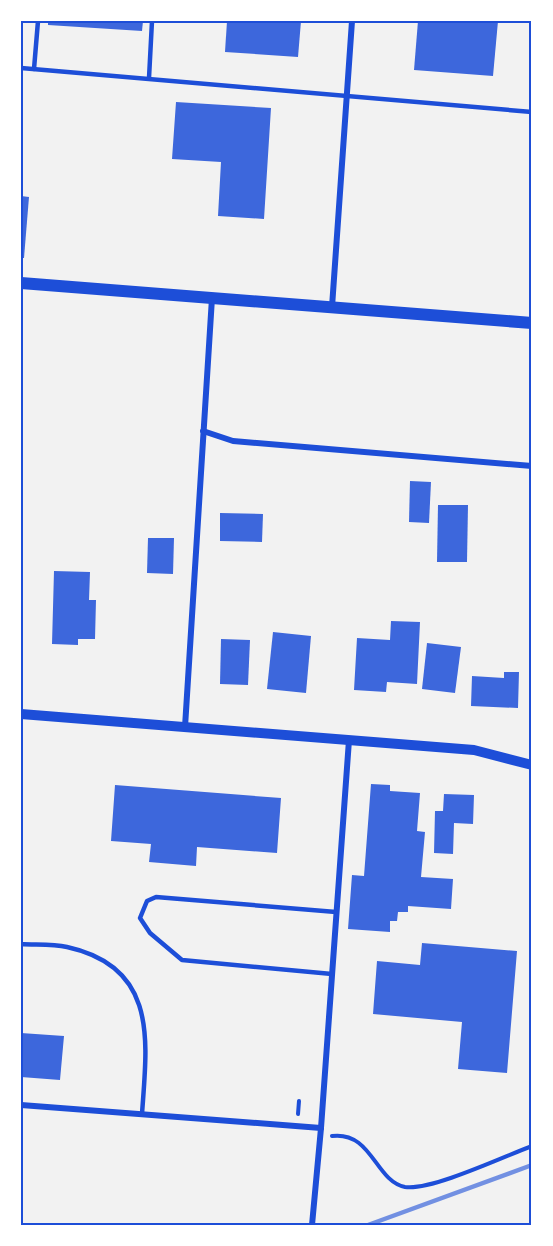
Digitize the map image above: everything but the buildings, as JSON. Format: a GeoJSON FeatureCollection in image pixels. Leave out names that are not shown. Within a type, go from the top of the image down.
{"type":"FeatureCollection","features":[{"type":"Feature","properties":{"kind":"main road"},"geometry":{"type":"LineString","coordinates":[[21,283],[532,323]]}},
{"type":"Feature","properties":{"kind":"street"},"geometry":{"type":"LineString","coordinates":[[332,308],[352,21]]}},
{"type":"Feature","properties":{"kind":"street"},"geometry":{"type":"LineString","coordinates":[[185,727],[212,298]]}},
{"type":"Feature","properties":{"kind":"street"},"geometry":{"type":"LineString","coordinates":[[203,431],[233,441],[532,466]]}},
{"type":"Feature","properties":{"kind":"street"},"geometry":{"type":"LineString","coordinates":[[21,714],[474,750],[532,765]]}},
{"type":"Feature","properties":{"kind":"street"},"geometry":{"type":"LineString","coordinates":[[312,1225],[349,740]]}},
{"type":"Feature","properties":{"kind":"street"},"geometry":{"type":"LineString","coordinates":[[21,1105],[321,1128]]}},
{"type":"Feature","properties":{"kind":"lane"},"geometry":{"type":"LineString","coordinates":[[34,69],[38,21]]}},
{"type":"Feature","properties":{"kind":"lane"},"geometry":{"type":"LineString","coordinates":[[149,78],[152,21]]}},
{"type":"Feature","properties":{"kind":"lane"},"geometry":{"type":"LineString","coordinates":[[21,68],[347,94],[532,112]]}},
{"type":"Feature","properties":{"kind":"lane"},"geometry":{"type":"LineString","coordinates":[[332,974],[182,960],[150,933],[140,918],[147,901],[156,897],[336,912]]}},
{"type":"Feature","properties":{"kind":"lane"},"geometry":{"type":"LineString","coordinates":[[21,944],[67,947],[96,957],[120,975],[139,998],[146,1028],[142,1114]]}},
{"type":"Feature","properties":{"kind":"path"},"geometry":{"type":"LineString","coordinates":[[337,1136],[352,1139],[363,1145],[393,1182],[410,1187],[442,1180],[532,1146]]}},
{"type":"Feature","properties":{"kind":"railway"},"geometry":{"type":"LineString","coordinates":[[368,1225],[532,1165]]}}]}
